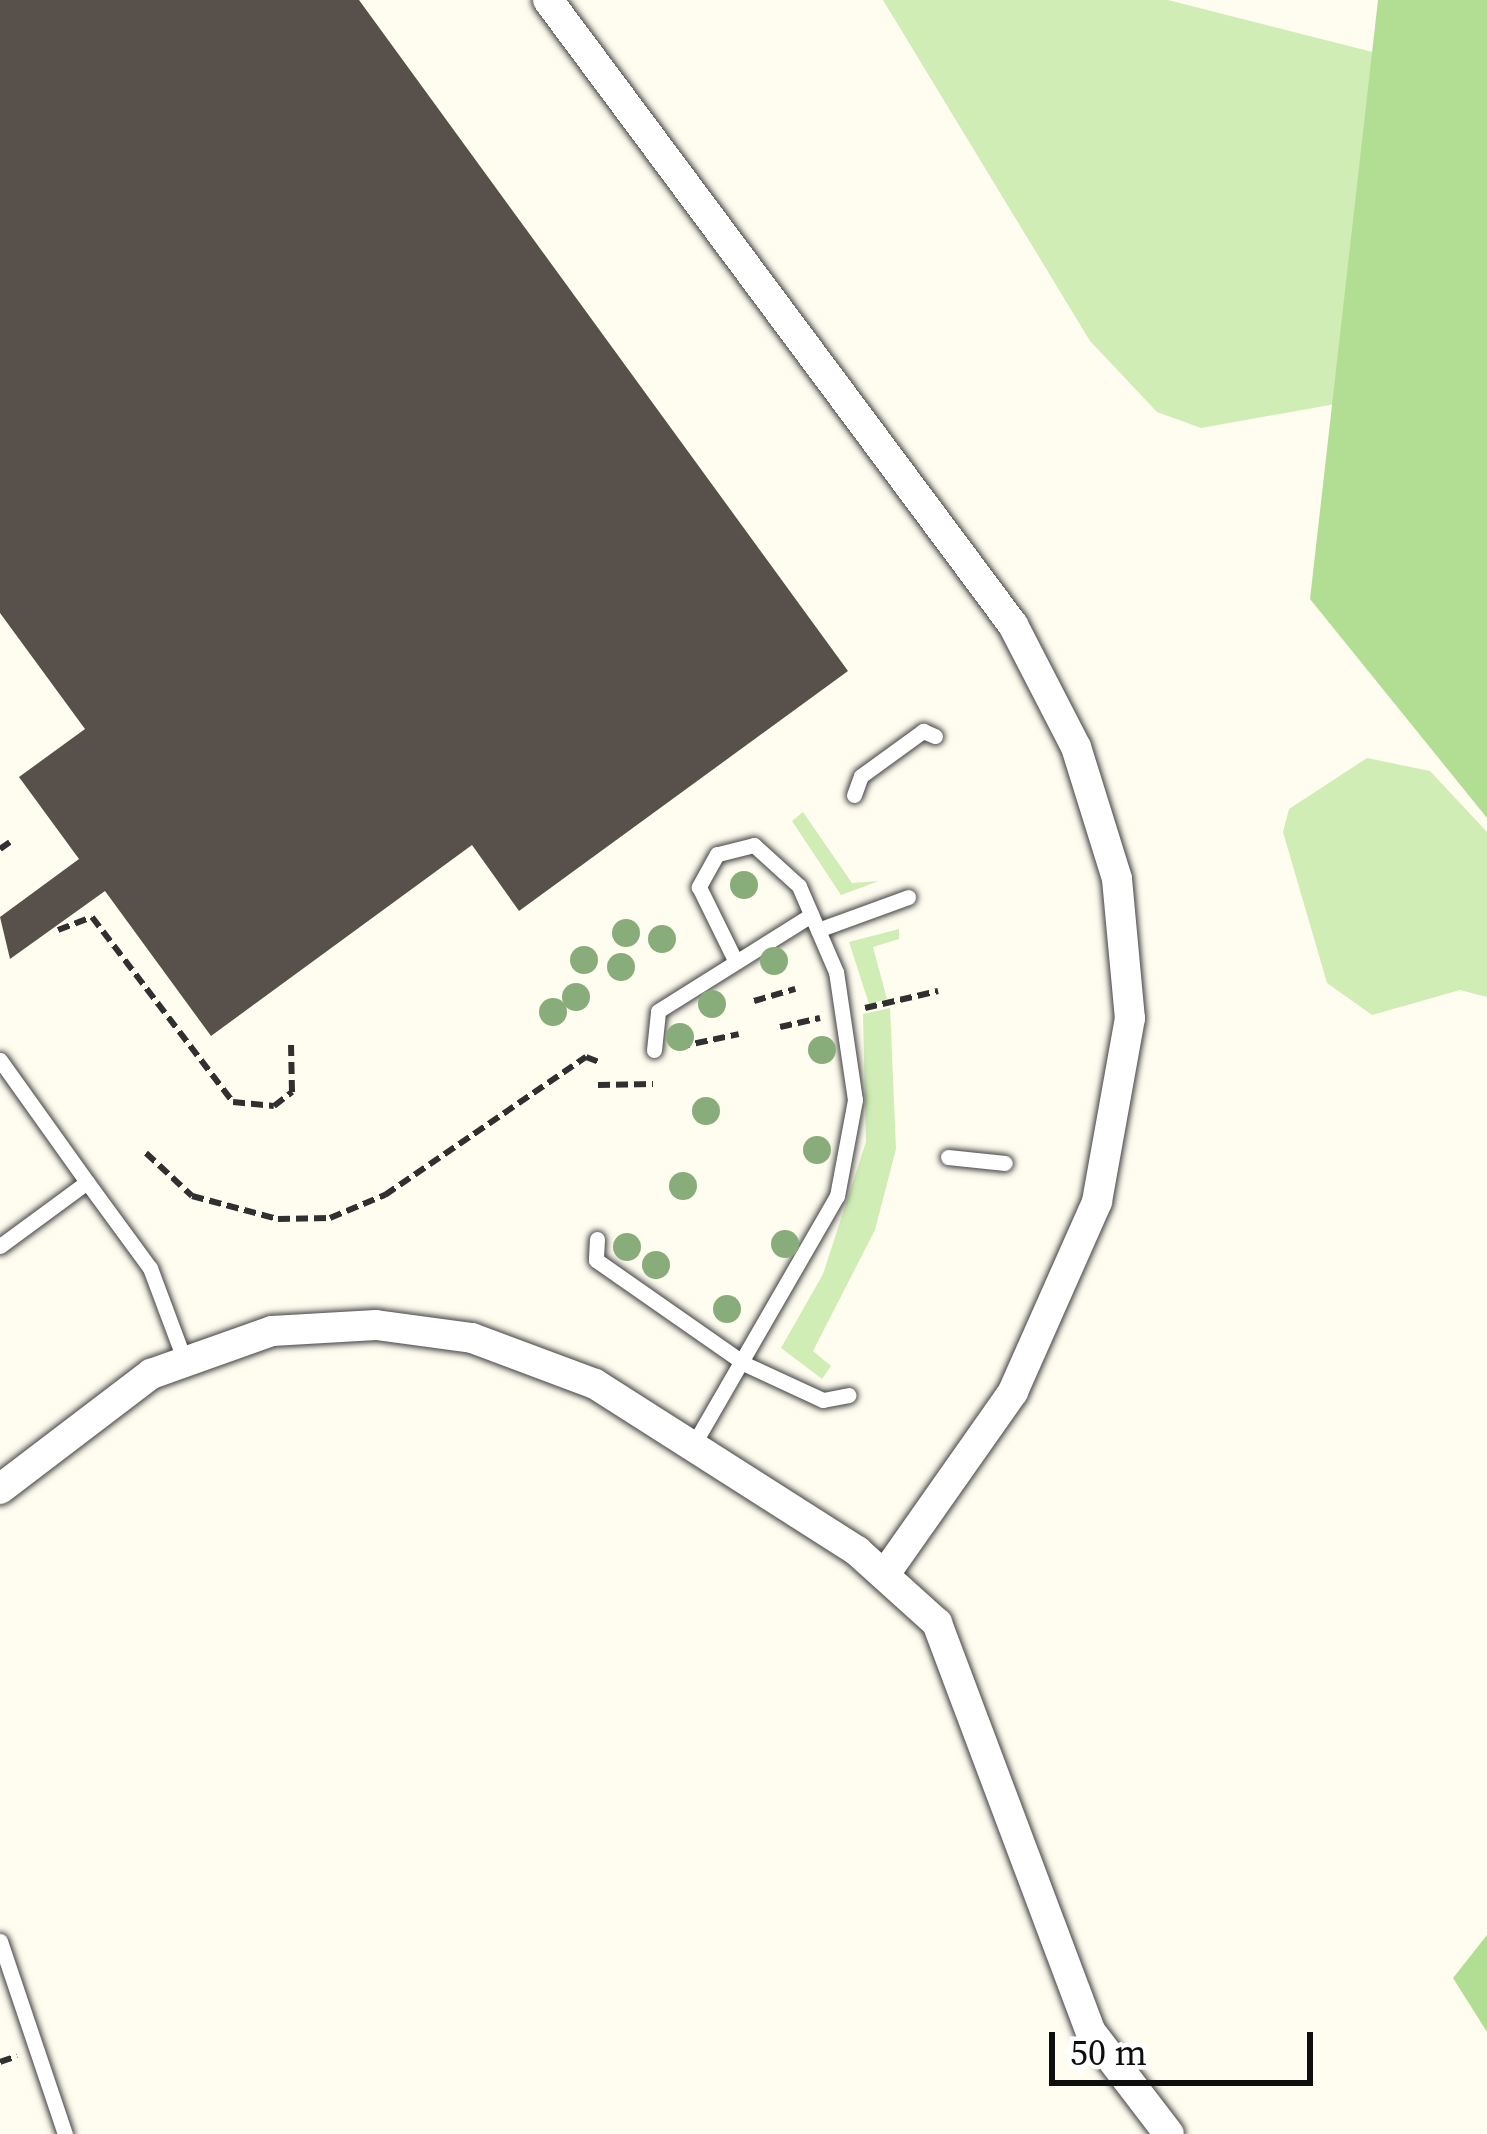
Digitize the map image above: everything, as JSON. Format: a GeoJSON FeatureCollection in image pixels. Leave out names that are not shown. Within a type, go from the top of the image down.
{"type":"FeatureCollection","features":[{"type":"Feature","properties":{"kind":"street"},"geometry":{"type":"LineString","coordinates":[[548,0],[1000,605],[1076,747],[1117,879],[1130,1018],[1097,1202],[1013,1392],[885,1574]]}},
{"type":"Feature","properties":{"kind":"street"},"geometry":{"type":"LineString","coordinates":[[0,1489],[95,1406],[184,1359],[323,1325],[472,1338],[557,1364],[885,1574],[955,1654],[1091,2032],[1168,2134]]}},
{"type":"Feature","properties":{"kind":"lane"},"geometry":{"type":"LineString","coordinates":[[854,795],[892,754],[923,731],[934,736]]}},
{"type":"Feature","properties":{"kind":"lane"},"geometry":{"type":"LineString","coordinates":[[692,1447],[745,1364],[837,1196],[855,1100],[836,972],[814,922],[775,855],[736,844],[717,854],[699,887],[734,958]]}},
{"type":"Feature","properties":{"kind":"lane"},"geometry":{"type":"LineString","coordinates":[[653,1050],[658,1011],[734,958],[814,922],[908,897]]}},
{"type":"Feature","properties":{"kind":"lane"},"geometry":{"type":"LineString","coordinates":[[0,1060],[150,1268],[184,1359]]}},
{"type":"Feature","properties":{"kind":"lane"},"geometry":{"type":"LineString","coordinates":[[948,1157],[1005,1163]]}},
{"type":"Feature","properties":{"kind":"lane"},"geometry":{"type":"LineString","coordinates":[[0,1246],[87,1182]]}},
{"type":"Feature","properties":{"kind":"lane"},"geometry":{"type":"LineString","coordinates":[[597,1239],[596,1260],[745,1364],[823,1400],[849,1395]]}},
{"type":"Feature","properties":{"kind":"lane"},"geometry":{"type":"LineString","coordinates":[[0,1941],[64,2134]]}},
{"type":"Feature","properties":{"kind":"path"},"geometry":{"type":"LineString","coordinates":[[0,849],[10,842]]}},
{"type":"Feature","properties":{"kind":"path"},"geometry":{"type":"LineString","coordinates":[[58,930],[92,917],[233,1102],[274,1106],[292,1092],[291,1045]]}},
{"type":"Feature","properties":{"kind":"path"},"geometry":{"type":"LineString","coordinates":[[754,1000],[795,989]]}},
{"type":"Feature","properties":{"kind":"path"},"geometry":{"type":"LineString","coordinates":[[864,1008],[938,992]]}},
{"type":"Feature","properties":{"kind":"path"},"geometry":{"type":"LineString","coordinates":[[780,1027],[808,1021]]}},
{"type":"Feature","properties":{"kind":"path"},"geometry":{"type":"LineString","coordinates":[[675,1048],[739,1034]]}},
{"type":"Feature","properties":{"kind":"path"},"geometry":{"type":"LineString","coordinates":[[146,1153],[192,1196],[278,1219],[330,1218],[385,1195],[586,1057],[599,1062]]}},
{"type":"Feature","properties":{"kind":"path"},"geometry":{"type":"LineString","coordinates":[[598,1084],[652,1084]]}},
{"type":"Feature","properties":{"kind":"green space"},"geometry":{"type":"Polygon","coordinates":[[[883,0],[1168,0],[1487,81],[1430,387],[1201,428],[1157,412],[1090,341],[883,0]]]}},
{"type":"Feature","properties":{"kind":"green space"},"geometry":{"type":"Polygon","coordinates":[[[1378,0],[1487,0],[1487,818],[1310,599],[1378,0]]]}},
{"type":"Feature","properties":{"kind":"green space"},"geometry":{"type":"Polygon","coordinates":[[[1367,758],[1430,771],[1487,832],[1487,997],[1460,990],[1372,1015],[1327,983],[1283,832],[1289,809],[1367,758]]]}},
{"type":"Feature","properties":{"kind":"green space"},"geometry":{"type":"Polygon","coordinates":[[[803,812],[852,883],[879,881],[841,895],[792,821],[803,812]]]}},
{"type":"Feature","properties":{"kind":"green space"},"geometry":{"type":"Polygon","coordinates":[[[899,929],[899,939],[873,947],[887,999],[869,1004],[849,942],[899,929]]]}},
{"type":"Feature","properties":{"kind":"green space"},"geometry":{"type":"Polygon","coordinates":[[[890,1008],[896,1149],[875,1230],[813,1351],[831,1366],[822,1379],[781,1348],[823,1274],[866,1142],[863,1014],[890,1008]]]}},
{"type":"Feature","properties":{"kind":"green space"},"geometry":{"type":"Polygon","coordinates":[[[1487,1935],[1487,2032],[1453,1978],[1487,1935]]]}},
{"type":"Feature","properties":{"kind":"building"},"geometry":{"type":"Polygon","coordinates":[[[0,0],[359,0],[848,671],[519,911],[472,845],[211,1036],[105,891],[10,959],[0,917],[79,859],[19,777],[85,729],[0,613],[0,0]]]}}]}
